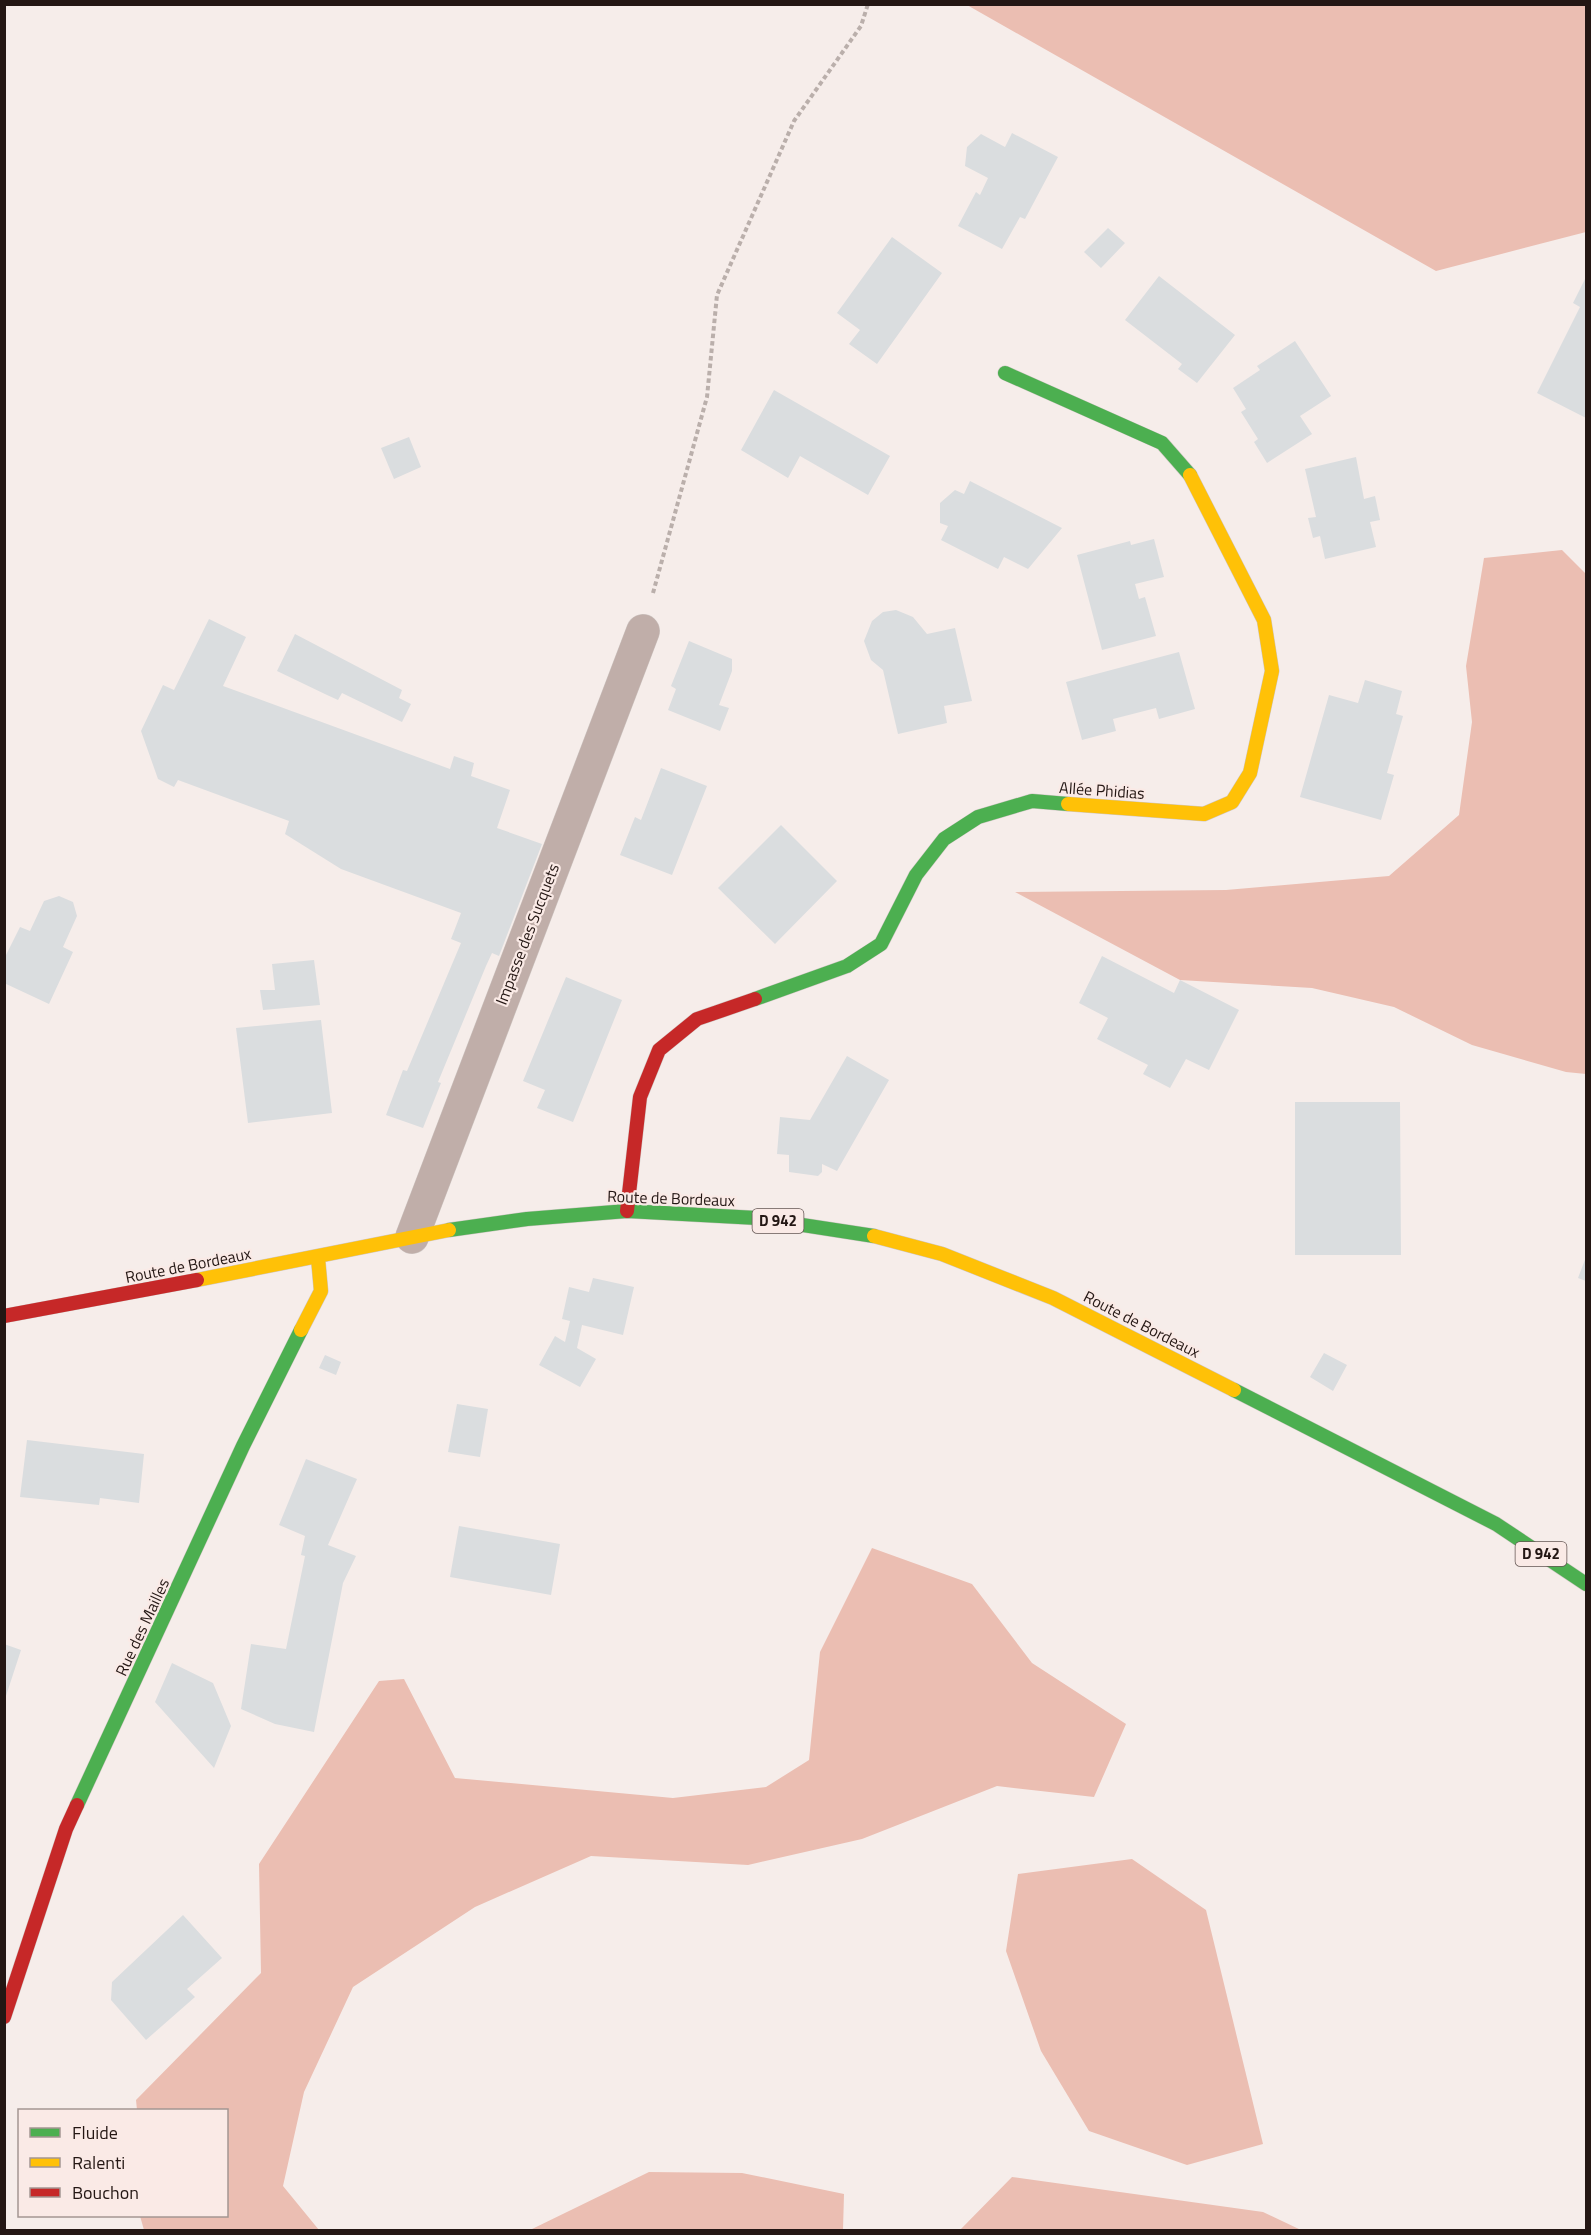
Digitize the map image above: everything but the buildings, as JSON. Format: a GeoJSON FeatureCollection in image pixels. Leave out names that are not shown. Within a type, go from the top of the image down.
{"type":"FeatureCollection","features":[{"type":"Feature","properties":{"kind":"street","name":"Allée Phidias"},"geometry":{"type":"LineString","coordinates":[[627,1211],[640,1097],[659,1050],[697,1019],[847,966],[881,944],[916,875],[944,839],[978,817],[1032,801],[1204,814],[1232,802],[1250,773],[1272,671],[1264,620],[1193,478],[1162,444],[1005,373]]}},
{"type":"Feature","properties":{"kind":"street","name":"Impasse des Sucquets"},"geometry":{"type":"LineString","coordinates":[[412,1237],[643,631]]}},
{"type":"Feature","properties":{"kind":"street","name":"Route de Bordeaux"},"geometry":{"type":"LineString","coordinates":[[4,1316],[318,1258],[412,1237],[527,1219],[627,1211],[705,1214],[818,1226],[885,1238],[998,1275],[1127,1334],[1496,1524],[1587,1584]]}},
{"type":"Feature","properties":{"kind":"street","name":"Rue des Mailles"},"geometry":{"type":"LineString","coordinates":[[4,2017],[66,1829],[243,1446],[321,1291],[318,1258]]}},
{"type":"Feature","properties":{"kind":"street","name":"Route de Bordeaux"},"geometry":{"type":"LineString","coordinates":[[1496,1524],[1556,1547]]}},
{"type":"Feature","properties":{"kind":"street"},"geometry":{"type":"LineString","coordinates":[[1496,1524],[1587,1572]]}},
{"type":"Feature","properties":{"kind":"path"},"geometry":{"type":"LineString","coordinates":[[643,631],[707,397],[717,295],[794,120],[861,26],[868,4]]}},
{"type":"Feature","properties":{"kind":"shaded area"},"geometry":{"type":"Polygon","coordinates":[[[967,5],[1586,5],[1586,232],[1436,271],[967,5]]]}},
{"type":"Feature","properties":{"kind":"shaded area"},"geometry":{"type":"Polygon","coordinates":[[[1562,550],[1586,574],[1586,1074],[1566,1072],[1472,1045],[1394,1007],[1312,988],[1180,980],[1015,892],[1226,890],[1389,876],[1459,815],[1472,722],[1466,666],[1484,558],[1562,550]]]}},
{"type":"Feature","properties":{"kind":"shaded area"},"geometry":{"type":"Polygon","coordinates":[[[872,1548],[972,1584],[1032,1663],[1126,1724],[1094,1797],[997,1786],[862,1839],[748,1865],[591,1856],[475,1907],[353,1987],[304,2092],[283,2186],[319,2230],[144,2230],[140,2217],[228,2217],[228,2109],[137,2109],[136,2100],[261,1973],[259,1864],[379,1681],[404,1679],[455,1778],[673,1798],[766,1787],[809,1760],[820,1652],[872,1548]]]}},
{"type":"Feature","properties":{"kind":"shaded area"},"geometry":{"type":"Polygon","coordinates":[[[1132,1859],[1206,1910],[1263,2144],[1187,2165],[1089,2131],[1041,2051],[1006,1951],[1018,1874],[1132,1859]]]}},
{"type":"Feature","properties":{"kind":"shaded area"},"geometry":{"type":"Polygon","coordinates":[[[649,2172],[742,2173],[844,2194],[843,2230],[530,2230],[649,2172]]]}},
{"type":"Feature","properties":{"kind":"shaded area"},"geometry":{"type":"Polygon","coordinates":[[[1012,2177],[1263,2212],[1301,2230],[960,2230],[1012,2177]]]}},
{"type":"Feature","properties":{"kind":"traffic: fast"},"geometry":{"type":"LineString","coordinates":[[1005,373],[1162,443],[1190,475]]}},
{"type":"Feature","properties":{"kind":"traffic: fast"},"geometry":{"type":"LineString","coordinates":[[755,999],[847,966],[881,944],[916,875],[944,839],[978,817],[1032,801],[1068,804]]}},
{"type":"Feature","properties":{"kind":"traffic: fast"},"geometry":{"type":"LineString","coordinates":[[449,1230],[527,1219],[627,1211],[757,1218],[874,1236]]}},
{"type":"Feature","properties":{"kind":"traffic: fast"},"geometry":{"type":"LineString","coordinates":[[77,1805],[243,1446],[301,1330]]}},
{"type":"Feature","properties":{"kind":"traffic: fast"},"geometry":{"type":"LineString","coordinates":[[1234,1390],[1496,1524],[1586,1584]]}},
{"type":"Feature","properties":{"kind":"traffic: slow"},"geometry":{"type":"LineString","coordinates":[[1068,804],[1204,814],[1232,802],[1250,773],[1272,671],[1264,620],[1190,475]]}},
{"type":"Feature","properties":{"kind":"traffic: slow"},"geometry":{"type":"LineString","coordinates":[[197,1280],[449,1230]]}},
{"type":"Feature","properties":{"kind":"traffic: slow"},"geometry":{"type":"LineString","coordinates":[[874,1236],[942,1254],[1053,1298],[1234,1390]]}},
{"type":"Feature","properties":{"kind":"traffic: slow"},"geometry":{"type":"LineString","coordinates":[[301,1330],[321,1291],[318,1258]]}},
{"type":"Feature","properties":{"kind":"traffic: jam"},"geometry":{"type":"LineString","coordinates":[[627,1211],[640,1097],[659,1050],[697,1019],[755,999]]}},
{"type":"Feature","properties":{"kind":"traffic: jam"},"geometry":{"type":"LineString","coordinates":[[4,1316],[197,1280]]}},
{"type":"Feature","properties":{"kind":"traffic: jam"},"geometry":{"type":"LineString","coordinates":[[4,2017],[66,1829],[77,1805]]}}]}
